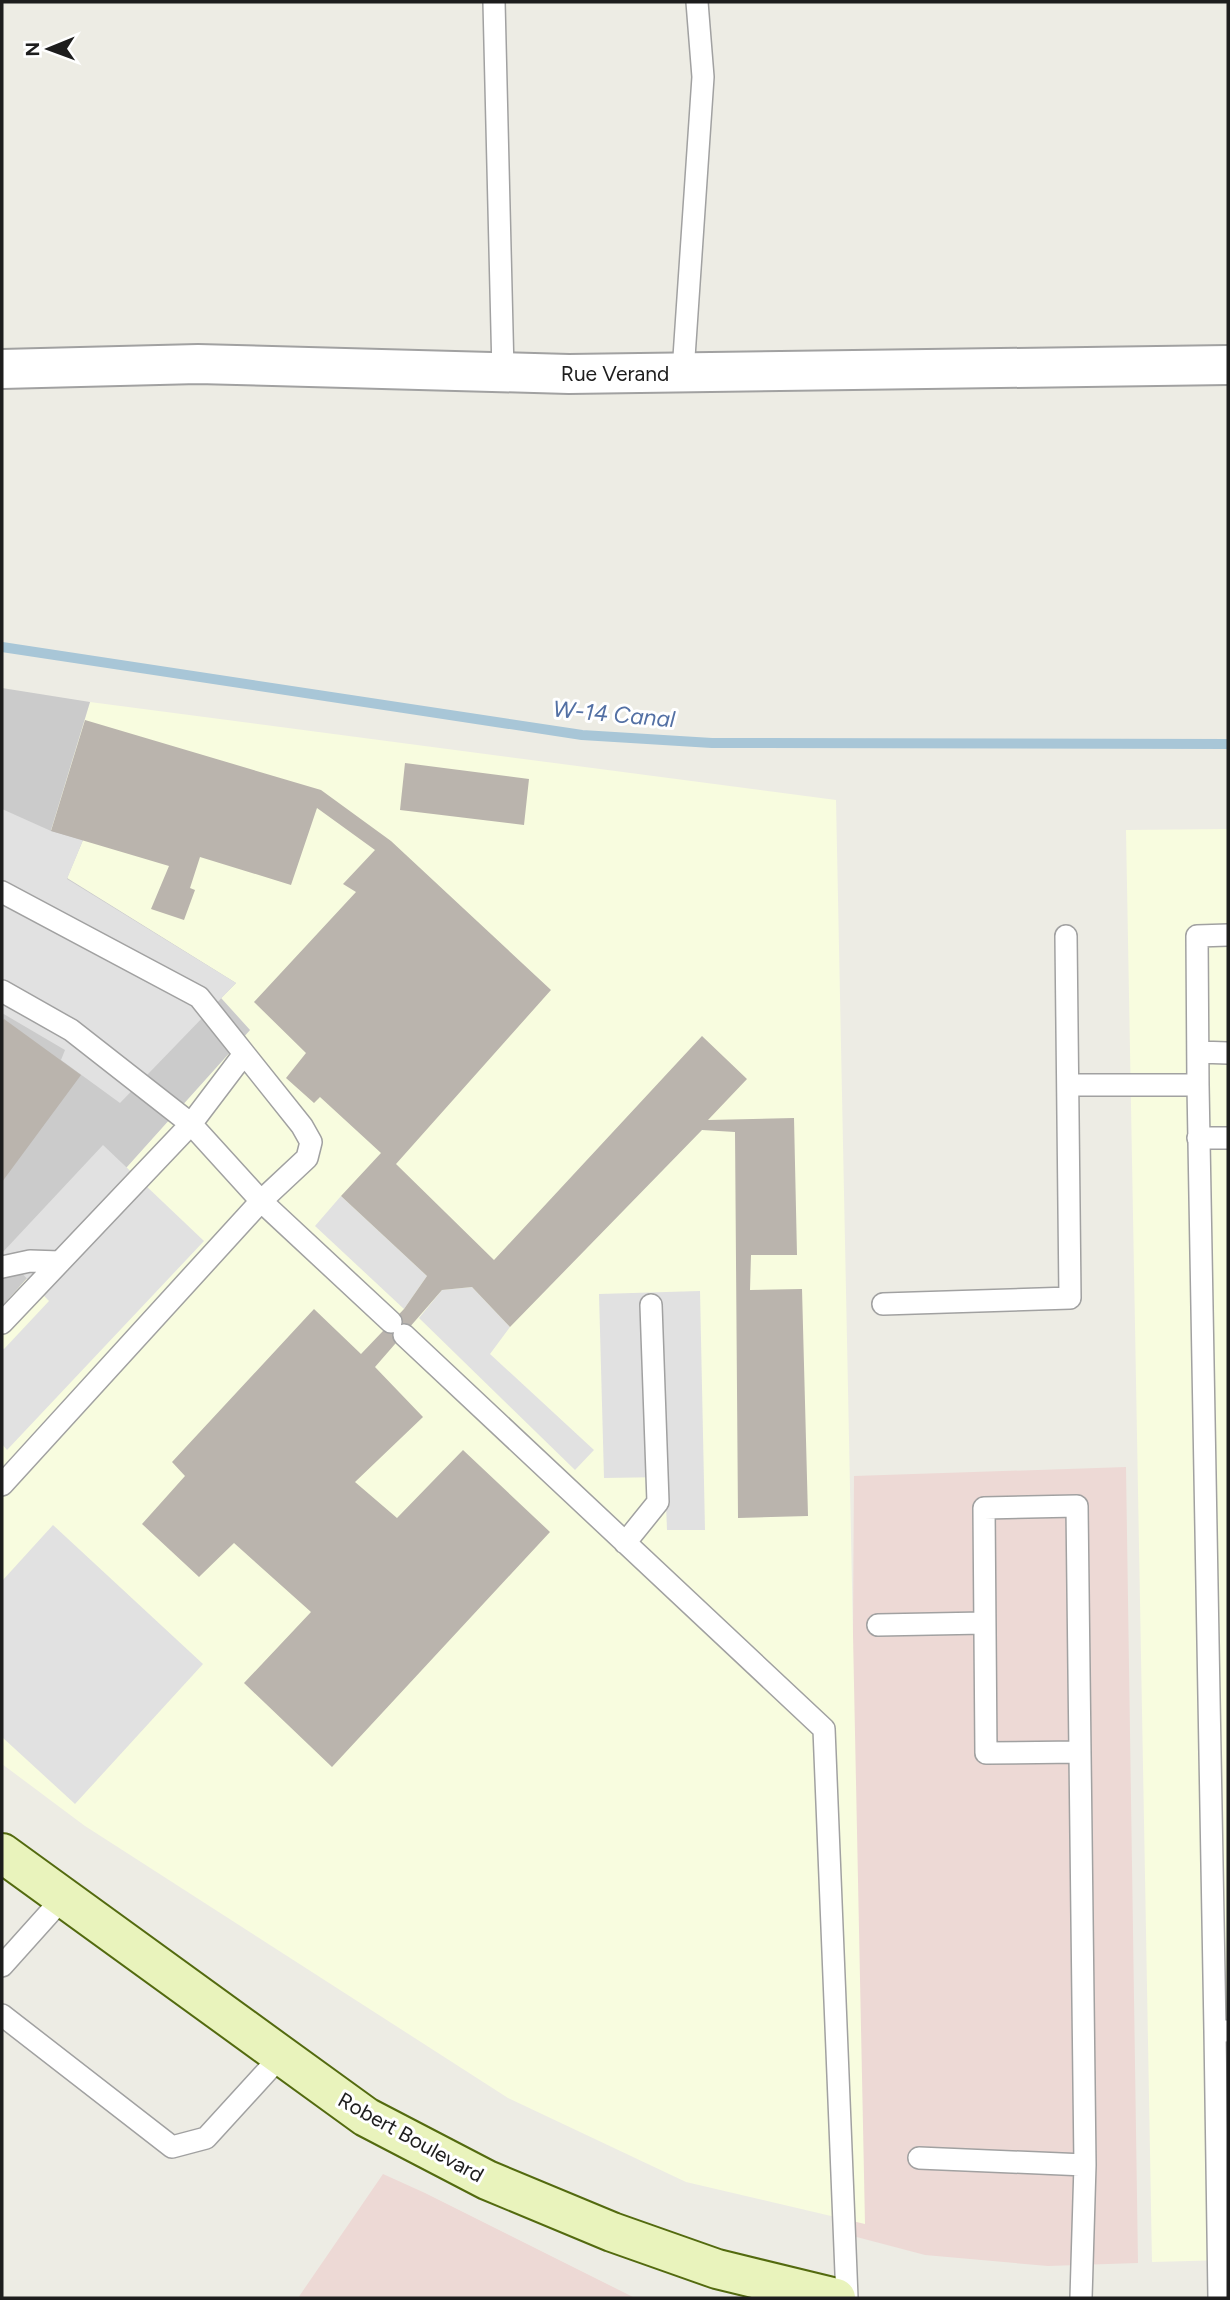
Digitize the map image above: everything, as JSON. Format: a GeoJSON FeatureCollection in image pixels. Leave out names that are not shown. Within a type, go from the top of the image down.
{"type":"FeatureCollection","features":[{"type":"Feature","properties":{"kind":"main road","name":"Robert Boulevard"},"geometry":{"type":"LineString","coordinates":[[2,1853],[366,2117],[487,2180],[612,2232],[717,2269],[836,2298]]}},
{"type":"Feature","properties":{"kind":"street","name":"Rue Verand"},"geometry":{"type":"LineString","coordinates":[[2,369],[198,365],[503,372],[684,372],[1228,365]]}},
{"type":"Feature","properties":{"kind":"lane"},"geometry":{"type":"LineString","coordinates":[[494,2],[503,372]]}},
{"type":"Feature","properties":{"kind":"lane"},"geometry":{"type":"LineString","coordinates":[[684,372],[702,77],[697,2]]}},
{"type":"Feature","properties":{"kind":"lane"},"geometry":{"type":"LineString","coordinates":[[2,892],[199,998],[302,1126],[311,1142],[306,1158],[261,1201],[2,1485]]}},
{"type":"Feature","properties":{"kind":"lane"},"geometry":{"type":"LineString","coordinates":[[1219,2298],[1223,2157],[1218,1622],[1199,1138],[1197,936],[1228,935]]}},
{"type":"Feature","properties":{"kind":"lane"},"geometry":{"type":"LineString","coordinates":[[883,1304],[1070,1298],[1066,936]]}},
{"type":"Feature","properties":{"kind":"lane"},"geometry":{"type":"LineString","coordinates":[[2,991],[71,1030],[191,1124],[261,1201],[824,1729],[847,2298]]}},
{"type":"Feature","properties":{"kind":"lane"},"geometry":{"type":"LineString","coordinates":[[1198,1052],[1228,1053]]}},
{"type":"Feature","properties":{"kind":"lane"},"geometry":{"type":"LineString","coordinates":[[2,1323],[191,1124],[244,1054]]}},
{"type":"Feature","properties":{"kind":"lane"},"geometry":{"type":"LineString","coordinates":[[1068,1085],[1198,1085]]}},
{"type":"Feature","properties":{"kind":"lane"},"geometry":{"type":"LineString","coordinates":[[1199,1138],[1228,1138]]}},
{"type":"Feature","properties":{"kind":"lane"},"geometry":{"type":"LineString","coordinates":[[2,1267],[30,1261],[60,1262]]}},
{"type":"Feature","properties":{"kind":"lane"},"geometry":{"type":"LineString","coordinates":[[625,1543],[658,1502],[651,1305]]}},
{"type":"Feature","properties":{"kind":"lane"},"geometry":{"type":"LineString","coordinates":[[1080,1752],[986,1753],[984,1508],[1077,1506],[1080,1752],[1085,2165],[1081,2298]]}},
{"type":"Feature","properties":{"kind":"lane"},"geometry":{"type":"LineString","coordinates":[[878,1625],[985,1623]]}},
{"type":"Feature","properties":{"kind":"lane"},"geometry":{"type":"LineString","coordinates":[[2,1966],[63,1898]]}},
{"type":"Feature","properties":{"kind":"lane"},"geometry":{"type":"LineString","coordinates":[[2,2015],[172,2147],[206,2138],[280,2057]]}},
{"type":"Feature","properties":{"kind":"lane"},"geometry":{"type":"LineString","coordinates":[[919,2158],[1085,2165]]}},
{"type":"Feature","properties":{"kind":"shaded area"},"geometry":{"type":"Polygon","coordinates":[[[2,688],[90,702],[51,830],[83,840],[67,878],[236,983],[221,998],[250,1030],[2,1306],[2,688]]]}},
{"type":"Feature","properties":{"kind":"shaded area"},"geometry":{"type":"Polygon","coordinates":[[[90,702],[836,800],[865,2224],[686,2182],[508,2098],[85,1826],[2,1764],[2,1306],[250,1030],[221,998],[235,983],[67,878],[51,831],[90,702]]]}},
{"type":"Feature","properties":{"kind":"shaded area"},"geometry":{"type":"Polygon","coordinates":[[[2,809],[51,831],[83,840],[67,879],[236,983],[120,1103],[61,1060],[65,1050],[2,1013],[2,809]]]}},
{"type":"Feature","properties":{"kind":"shaded area"},"geometry":{"type":"Polygon","coordinates":[[[1228,829],[1228,2260],[1152,2262],[1126,830],[1228,829]]]}},
{"type":"Feature","properties":{"kind":"shaded area"},"geometry":{"type":"Polygon","coordinates":[[[103,1145],[204,1241],[7,1450],[2,1444],[2,1348],[4,1349],[49,1301],[2,1253],[103,1145]]]}},
{"type":"Feature","properties":{"kind":"shaded area"},"geometry":{"type":"Polygon","coordinates":[[[341,1196],[427,1276],[404,1309],[315,1226],[341,1196]]]}},
{"type":"Feature","properties":{"kind":"shaded area"},"geometry":{"type":"Polygon","coordinates":[[[472,1287],[510,1327],[490,1354],[594,1450],[575,1470],[419,1318],[442,1290],[472,1287]]]}},
{"type":"Feature","properties":{"kind":"shaded area"},"geometry":{"type":"Polygon","coordinates":[[[700,1291],[705,1530],[667,1530],[665,1477],[604,1478],[599,1294],[700,1291]]]}},
{"type":"Feature","properties":{"kind":"shaded area"},"geometry":{"type":"Polygon","coordinates":[[[1126,1467],[1138,2263],[1048,2266],[925,2255],[849,2235],[854,1476],[1126,1467]]]}},
{"type":"Feature","properties":{"kind":"shaded area"},"geometry":{"type":"Polygon","coordinates":[[[53,1525],[203,1664],[75,1804],[2,1737],[2,1581],[53,1525]]]}},
{"type":"Feature","properties":{"kind":"shaded area"},"geometry":{"type":"Polygon","coordinates":[[[383,2174],[425,2193],[635,2298],[298,2298],[383,2174]]]}},
{"type":"Feature","properties":{"kind":"building"},"geometry":{"type":"Polygon","coordinates":[[[85,720],[321,790],[391,841],[551,990],[396,1164],[494,1260],[702,1036],[747,1079],[708,1120],[794,1118],[797,1255],[751,1255],[750,1290],[802,1289],[808,1516],[738,1518],[735,1132],[702,1130],[510,1327],[472,1287],[442,1290],[375,1367],[423,1417],[355,1482],[397,1518],[463,1450],[550,1532],[332,1767],[244,1683],[311,1612],[234,1543],[199,1577],[142,1524],[185,1476],[172,1462],[314,1309],[361,1354],[404,1309],[427,1276],[341,1196],[381,1153],[320,1097],[314,1103],[286,1078],[306,1053],[254,1002],[356,892],[343,884],[375,850],[317,808],[291,885],[200,857],[190,888],[195,890],[184,920],[151,909],[169,866],[51,831],[85,720]]]}},
{"type":"Feature","properties":{"kind":"building"},"geometry":{"type":"Polygon","coordinates":[[[405,763],[529,779],[524,825],[400,810],[405,763]]]}},
{"type":"Feature","properties":{"kind":"building"},"geometry":{"type":"Polygon","coordinates":[[[4,1019],[81,1075],[2,1182],[2,1022],[4,1019]]]}},
{"type":"Feature","properties":{"kind":"waterway","name":"W-14 Canal"},"geometry":{"type":"LineString","coordinates":[[2,647],[582,735],[712,743],[1228,744]]}}]}
